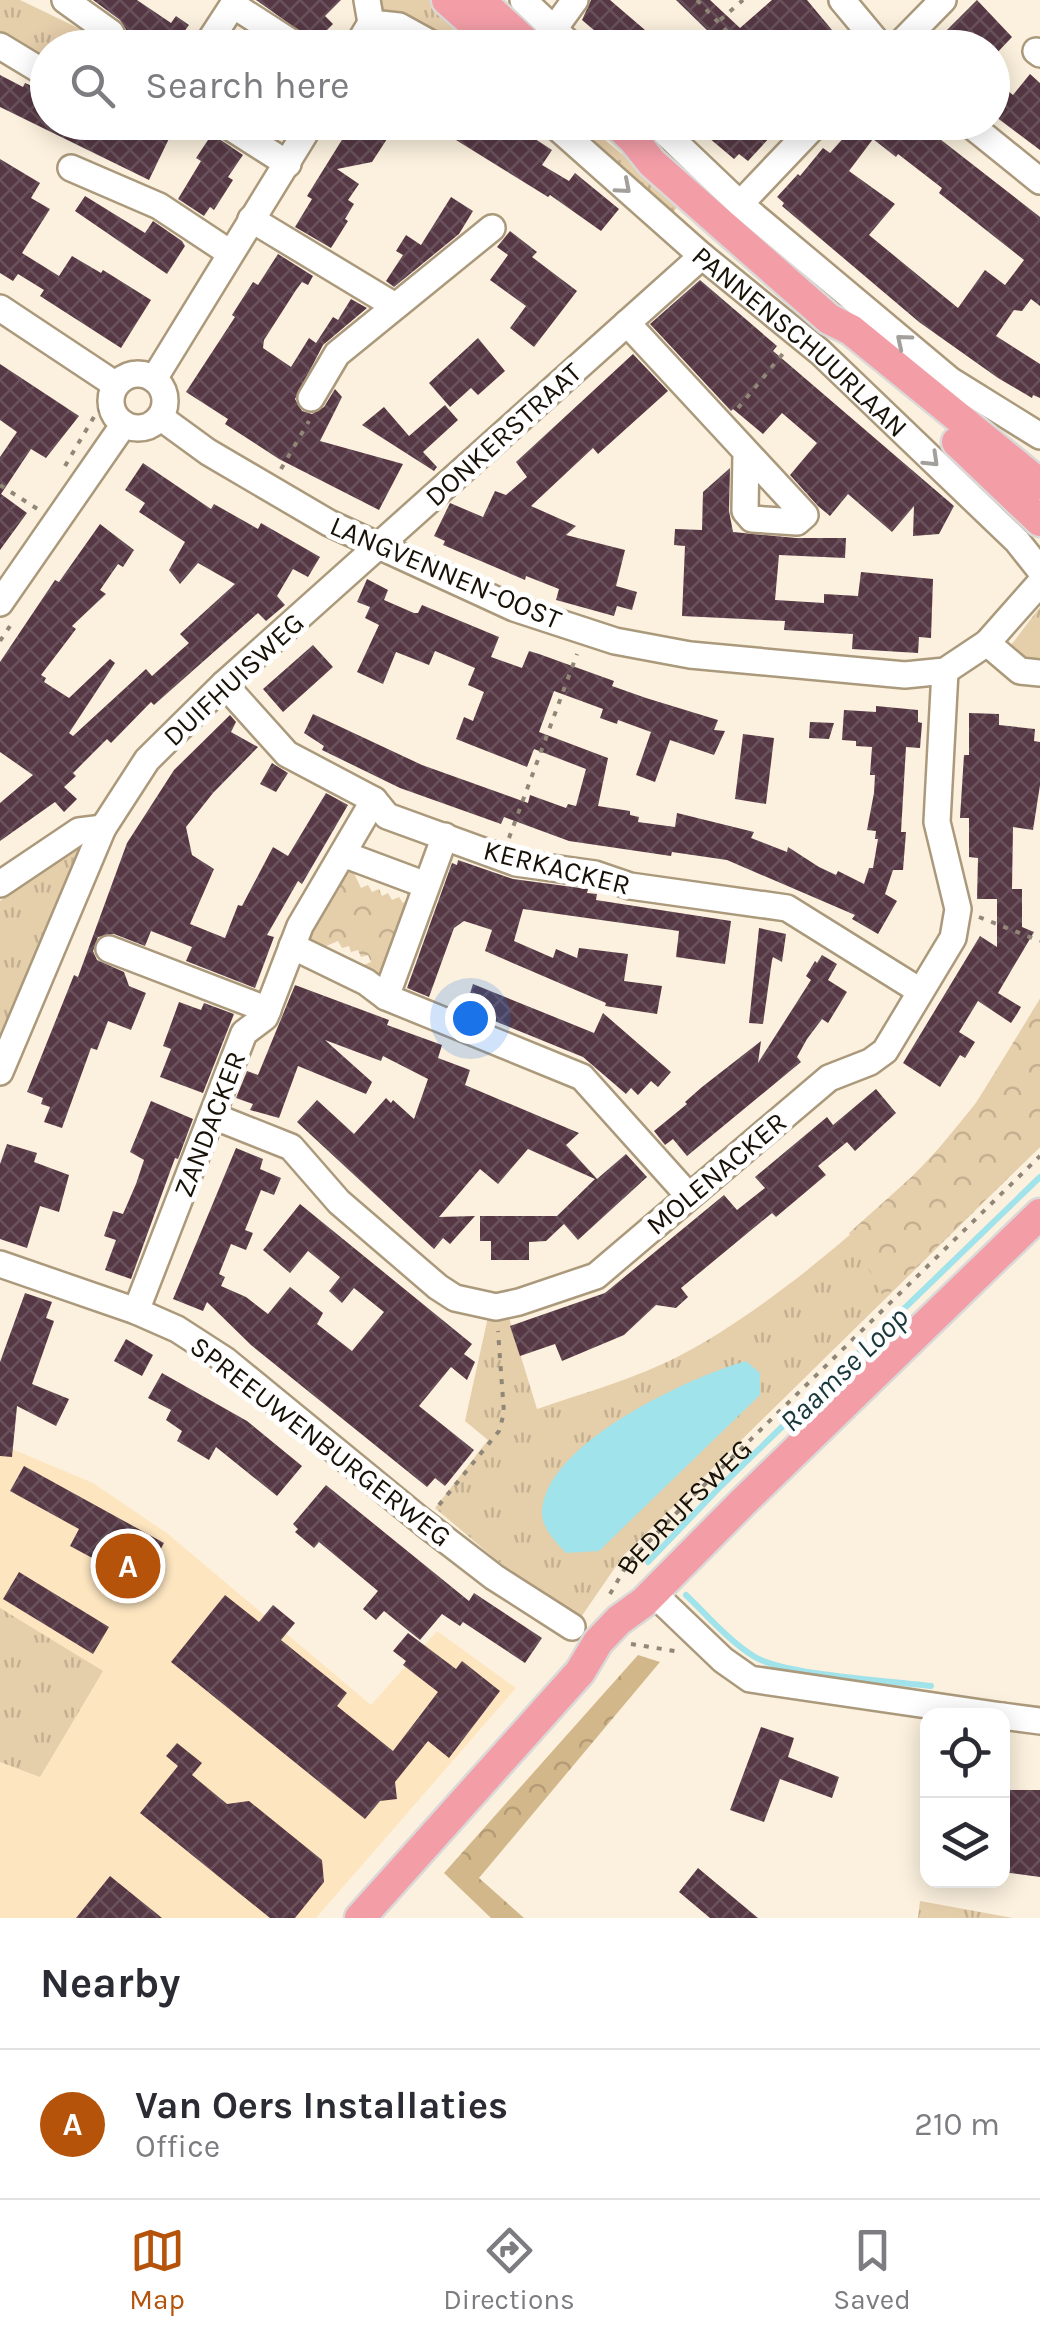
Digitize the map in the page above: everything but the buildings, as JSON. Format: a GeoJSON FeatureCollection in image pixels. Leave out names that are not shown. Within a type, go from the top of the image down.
{"type":"FeatureCollection","features":[{"type":"Feature","properties":{"kind":"main road"},"geometry":{"type":"LineString","coordinates":[[447,0],[481,30]]}},
{"type":"Feature","properties":{"kind":"main road"},"geometry":{"type":"LineString","coordinates":[[479,0],[530,30]]}},
{"type":"Feature","properties":{"kind":"main road","name":"PANNENSCHUURLAAN"},"geometry":{"type":"LineString","coordinates":[[613,140],[652,163]]}},
{"type":"Feature","properties":{"kind":"main road","name":"PANNENSCHUURLAAN"},"geometry":{"type":"LineString","coordinates":[[635,140],[652,163],[829,319],[851,330],[1040,484]]}},
{"type":"Feature","properties":{"kind":"main road","name":"PANNENSCHUURLAAN"},"geometry":{"type":"LineString","coordinates":[[829,319],[842,339],[996,476],[1040,521]]}},
{"type":"Feature","properties":{"kind":"main road","name":"BEDRIJFSWEG"},"geometry":{"type":"LineString","coordinates":[[580,1672],[598,1642],[618,1620],[649,1598],[1040,1214]]}},
{"type":"Feature","properties":{"kind":"main road","name":"BEDRIJFSWEG"},"geometry":{"type":"LineString","coordinates":[[360,1918],[580,1672],[624,1638],[649,1598]]}},
{"type":"Feature","properties":{"kind":"street"},"geometry":{"type":"LineString","coordinates":[[65,0],[107,30]]}},
{"type":"Feature","properties":{"kind":"street"},"geometry":{"type":"LineString","coordinates":[[523,0],[539,30]]}},
{"type":"Feature","properties":{"kind":"street"},"geometry":{"type":"LineString","coordinates":[[550,30],[575,0]]}},
{"type":"Feature","properties":{"kind":"street"},"geometry":{"type":"LineString","coordinates":[[842,0],[867,30]]}},
{"type":"Feature","properties":{"kind":"street"},"geometry":{"type":"LineString","coordinates":[[914,30],[943,0]]}},
{"type":"Feature","properties":{"kind":"street"},"geometry":{"type":"LineString","coordinates":[[216,30],[232,5],[272,30]]}},
{"type":"Feature","properties":{"kind":"street"},"geometry":{"type":"LineString","coordinates":[[370,12],[406,30]]}},
{"type":"Feature","properties":{"kind":"street"},"geometry":{"type":"LineString","coordinates":[[0,46],[30,64]]}},
{"type":"Feature","properties":{"kind":"street"},"geometry":{"type":"LineString","coordinates":[[250,140],[288,164]]}},
{"type":"Feature","properties":{"kind":"street"},"geometry":{"type":"LineString","coordinates":[[154,379],[302,140]]}},
{"type":"Feature","properties":{"kind":"street","name":"PANNENSCHUURLAAN"},"geometry":{"type":"LineString","coordinates":[[571,140],[702,256],[799,335],[1017,541],[1040,570]]}},
{"type":"Feature","properties":{"kind":"street"},"geometry":{"type":"LineString","coordinates":[[673,140],[740,204],[950,380],[1040,436]]}},
{"type":"Feature","properties":{"kind":"street"},"geometry":{"type":"LineString","coordinates":[[740,204],[801,140]]}},
{"type":"Feature","properties":{"kind":"street"},"geometry":{"type":"LineString","coordinates":[[989,140],[1040,181]]}},
{"type":"Feature","properties":{"kind":"street"},"geometry":{"type":"LineString","coordinates":[[71,168],[159,206],[230,253]]}},
{"type":"Feature","properties":{"kind":"street"},"geometry":{"type":"LineString","coordinates":[[251,219],[396,306]]}},
{"type":"Feature","properties":{"kind":"street"},"geometry":{"type":"LineString","coordinates":[[311,398],[337,354],[492,228]]}},
{"type":"Feature","properties":{"kind":"street","name":"DONKERSTRAAT"},"geometry":{"type":"LineString","coordinates":[[380,545],[702,256]]}},
{"type":"Feature","properties":{"kind":"street"},"geometry":{"type":"LineString","coordinates":[[0,308],[116,386]]}},
{"type":"Feature","properties":{"kind":"street"},"geometry":{"type":"LineString","coordinates":[[627,322],[746,453]]}},
{"type":"Feature","properties":{"kind":"street"},"geometry":{"type":"LineString","coordinates":[[134,374],[154,379],[166,401],[160,417],[144,428],[124,424],[113,412],[111,403],[116,386],[134,374]]}},
{"type":"Feature","properties":{"kind":"street","name":"LANGVENNEN-OOST"},"geometry":{"type":"LineString","coordinates":[[160,417],[208,452],[329,523],[514,608],[615,640],[690,655],[905,675],[944,671],[987,644],[1040,583]]}},
{"type":"Feature","properties":{"kind":"street"},"geometry":{"type":"LineString","coordinates":[[10,608],[53,524],[124,424]]}},
{"type":"Feature","properties":{"kind":"street","name":"DUIFHUISWEG"},"geometry":{"type":"LineString","coordinates":[[0,1072],[104,828],[147,760],[224,684],[380,545]]}},
{"type":"Feature","properties":{"kind":"street"},"geometry":{"type":"LineString","coordinates":[[987,644],[1020,671],[1040,673]]}},
{"type":"Feature","properties":{"kind":"street"},"geometry":{"type":"LineString","coordinates":[[944,671],[937,822],[958,909]]}},
{"type":"Feature","properties":{"kind":"street","name":"KERKACKER"},"geometry":{"type":"LineString","coordinates":[[224,684],[286,754],[374,800],[387,816],[516,863],[596,874],[630,886],[787,908],[920,991]]}},
{"type":"Feature","properties":{"kind":"street","name":"ZANDACKER"},"geometry":{"type":"LineString","coordinates":[[136,1311],[244,1033],[266,1017],[292,946],[374,800]]}},
{"type":"Feature","properties":{"kind":"street"},"geometry":{"type":"LineString","coordinates":[[0,884],[79,831],[104,828]]}},
{"type":"Feature","properties":{"kind":"street"},"geometry":{"type":"LineString","coordinates":[[386,996],[444,836]]}},
{"type":"Feature","properties":{"kind":"street"},"geometry":{"type":"LineString","coordinates":[[343,854],[426,886]]}},
{"type":"Feature","properties":{"kind":"street","name":"MOLENACKER"},"geometry":{"type":"LineString","coordinates":[[496,1306],[596,1276],[829,1078],[870,1062],[884,1050],[953,938],[958,909]]}},
{"type":"Feature","properties":{"kind":"street"},"geometry":{"type":"LineString","coordinates":[[292,946],[386,996],[582,1077],[688,1194]]}},
{"type":"Feature","properties":{"kind":"street"},"geometry":{"type":"LineString","coordinates":[[109,949],[268,1010]]}},
{"type":"Feature","properties":{"kind":"street"},"geometry":{"type":"LineString","coordinates":[[212,1116],[291,1148],[339,1202],[438,1287],[467,1302],[496,1306]]}},
{"type":"Feature","properties":{"kind":"street","name":"SPREEUWENBURGERWEG"},"geometry":{"type":"LineString","coordinates":[[0,1264],[177,1329],[225,1360],[494,1577],[572,1627]]}},
{"type":"Feature","properties":{"kind":"street"},"geometry":{"type":"LineString","coordinates":[[649,1598],[750,1678],[949,1708]]}},
{"type":"Feature","properties":{"kind":"street"},"geometry":{"type":"LineString","coordinates":[[1010,1717],[1040,1721]]}},
{"type":"Feature","properties":{"kind":"path"},"geometry":{"type":"LineString","coordinates":[[698,0],[728,30]]}},
{"type":"Feature","properties":{"kind":"path"},"geometry":{"type":"LineString","coordinates":[[720,20],[743,0]]}},
{"type":"Feature","properties":{"kind":"path"},"geometry":{"type":"LineString","coordinates":[[722,427],[799,335]]}},
{"type":"Feature","properties":{"kind":"path"},"geometry":{"type":"LineString","coordinates":[[269,488],[319,404],[311,398]]}},
{"type":"Feature","properties":{"kind":"path"},"geometry":{"type":"LineString","coordinates":[[0,484],[53,524]]}},
{"type":"Feature","properties":{"kind":"path"},"geometry":{"type":"LineString","coordinates":[[0,641],[10,608]]}},
{"type":"Feature","properties":{"kind":"path"},"geometry":{"type":"LineString","coordinates":[[501,858],[586,631]]}},
{"type":"Feature","properties":{"kind":"path"},"geometry":{"type":"LineString","coordinates":[[958,909],[1040,941]]}},
{"type":"Feature","properties":{"kind":"path","name":"BEDRIJFSWEG"},"geometry":{"type":"LineString","coordinates":[[608,1597],[628,1563],[692,1496],[1040,1156]]}},
{"type":"Feature","properties":{"kind":"path"},"geometry":{"type":"LineString","coordinates":[[424,1523],[499,1431],[504,1413],[496,1306]]}},
{"type":"Feature","properties":{"kind":"path"},"geometry":{"type":"LineString","coordinates":[[624,1638],[632,1645],[723,1660]]}},
{"type":"Feature","properties":{"kind":"shaded area"},"geometry":{"type":"Polygon","coordinates":[[[0,1444],[93,1483],[168,1534],[371,1705],[437,1631],[516,1688],[316,1918],[0,1918],[0,1444]]]}},
{"type":"Feature","properties":{"kind":"green space"},"geometry":{"type":"Polygon","coordinates":[[[0,0],[20,0],[82,30],[30,30],[30,56],[0,37],[0,0]]]}},
{"type":"Feature","properties":{"kind":"green space"},"geometry":{"type":"Polygon","coordinates":[[[378,0],[439,0],[473,30],[416,30],[385,16],[378,0]]]}},
{"type":"Feature","properties":{"kind":"green space"},"geometry":{"type":"Polygon","coordinates":[[[587,140],[605,140],[681,202],[672,214],[587,140]]]}},
{"type":"Feature","properties":{"kind":"green space"},"geometry":{"type":"Polygon","coordinates":[[[1040,607],[1040,666],[1031,666],[1008,649],[1040,607]]]}},
{"type":"Feature","properties":{"kind":"green space"},"geometry":{"type":"Polygon","coordinates":[[[84,843],[0,1054],[0,901],[84,843]]]}},
{"type":"Feature","properties":{"kind":"green space"},"geometry":{"type":"Polygon","coordinates":[[[344,868],[352,869],[361,888],[368,885],[372,892],[379,889],[382,896],[388,893],[392,900],[399,897],[403,903],[409,899],[404,887],[414,891],[382,976],[373,977],[357,968],[371,962],[368,955],[361,957],[358,950],[342,948],[338,941],[319,949],[312,945],[307,933],[344,868]]]}},
{"type":"Feature","properties":{"kind":"green space"},"geometry":{"type":"Polygon","coordinates":[[[1040,999],[1040,1147],[623,1556],[579,1620],[494,1558],[435,1508],[488,1440],[465,1421],[490,1308],[506,1308],[537,1409],[637,1375],[694,1348],[807,1270],[919,1170],[976,1103],[1040,999]]]}},
{"type":"Feature","properties":{"kind":"green space"},"geometry":{"type":"Polygon","coordinates":[[[1040,999],[1040,1147],[884,1298],[849,1233],[926,1164],[976,1103],[1040,999]]]}},
{"type":"Feature","properties":{"kind":"green space"},"geometry":{"type":"Polygon","coordinates":[[[0,1608],[103,1671],[40,1777],[0,1762],[0,1608]]]}},
{"type":"Feature","properties":{"kind":"green space"},"geometry":{"type":"Polygon","coordinates":[[[638,1655],[660,1662],[479,1878],[524,1918],[491,1918],[444,1873],[638,1655]]]}},
{"type":"Feature","properties":{"kind":"green space"},"geometry":{"type":"Polygon","coordinates":[[[920,1901],[1013,1918],[918,1918],[920,1901]]]}},
{"type":"Feature","properties":{"kind":"water"},"geometry":{"type":"Polygon","coordinates":[[[746,1361],[760,1373],[760,1395],[599,1551],[566,1553],[547,1530],[542,1514],[548,1488],[566,1463],[623,1417],[690,1382],[746,1361]]]}},
{"type":"Feature","properties":{"kind":"waterway","name":"Raamse Loop"},"geometry":{"type":"LineString","coordinates":[[648,1562],[721,1486],[1040,1177]]}},
{"type":"Feature","properties":{"kind":"waterway","name":"Raamse Loop"},"geometry":{"type":"LineString","coordinates":[[686,1595],[737,1644],[770,1663],[813,1673],[931,1686]]}},
{"type":"Feature","properties":{"kind":"place","name":"Van Oers Installaties"},"geometry":{"type":"Point","coordinates":[128,1566]}}]}
